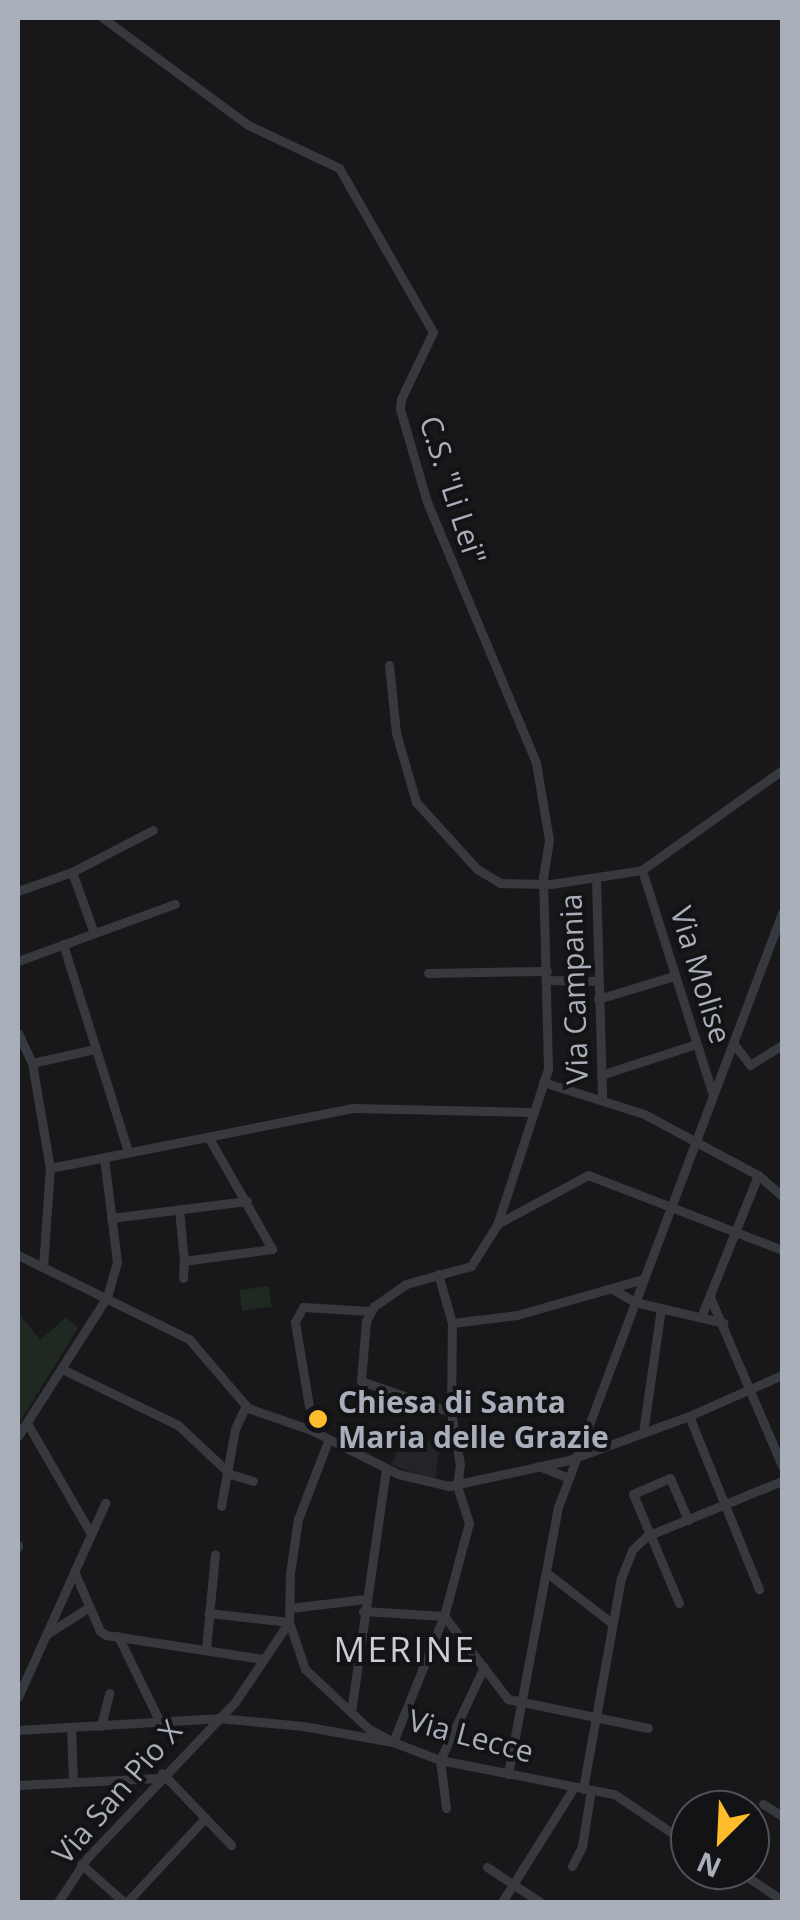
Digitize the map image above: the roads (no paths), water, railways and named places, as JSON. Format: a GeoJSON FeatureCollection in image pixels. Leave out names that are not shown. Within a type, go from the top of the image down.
{"type":"FeatureCollection","features":[{"type":"Feature","properties":{"kind":"street","name":"C.S. \"Li Lei\""},"geometry":{"type":"LineString","coordinates":[[102,18],[248,125],[339,168],[430,324],[431,340],[400,399],[400,409],[439,534],[536,763],[548,826],[548,1069],[497,1225]]}},
{"type":"Feature","properties":{"kind":"street"},"geometry":{"type":"LineString","coordinates":[[389,665],[396,733],[416,802],[476,869],[500,883],[546,884],[642,870],[782,770]]}},
{"type":"Feature","properties":{"kind":"street"},"geometry":{"type":"LineString","coordinates":[[18,892],[72,872],[153,830]]}},
{"type":"Feature","properties":{"kind":"street","name":"Via Molise"},"geometry":{"type":"LineString","coordinates":[[642,870],[713,1095]]}},
{"type":"Feature","properties":{"kind":"street"},"geometry":{"type":"LineString","coordinates":[[72,872],[94,933]]}},
{"type":"Feature","properties":{"kind":"street","name":"Via Campania"},"geometry":{"type":"LineString","coordinates":[[596,878],[602,1099]]}},
{"type":"Feature","properties":{"kind":"street"},"geometry":{"type":"LineString","coordinates":[[18,961],[175,904]]}},
{"type":"Feature","properties":{"kind":"street"},"geometry":{"type":"LineString","coordinates":[[508,1774],[558,1507],[782,914]]}},
{"type":"Feature","properties":{"kind":"street"},"geometry":{"type":"LineString","coordinates":[[62,944],[128,1152]]}},
{"type":"Feature","properties":{"kind":"street"},"geometry":{"type":"LineString","coordinates":[[428,973],[598,981]]}},
{"type":"Feature","properties":{"kind":"street"},"geometry":{"type":"LineString","coordinates":[[598,999],[674,976]]}},
{"type":"Feature","properties":{"kind":"street"},"geometry":{"type":"LineString","coordinates":[[18,1033],[32,1063],[50,1168],[43,1266]]}},
{"type":"Feature","properties":{"kind":"street"},"geometry":{"type":"LineString","coordinates":[[733,1043],[750,1065],[782,1045]]}},
{"type":"Feature","properties":{"kind":"street"},"geometry":{"type":"LineString","coordinates":[[601,1075],[696,1044]]}},
{"type":"Feature","properties":{"kind":"street"},"geometry":{"type":"LineString","coordinates":[[32,1063],[94,1049]]}},
{"type":"Feature","properties":{"kind":"street"},"geometry":{"type":"LineString","coordinates":[[543,1082],[602,1099],[696,1140],[758,1175],[782,1196]]}},
{"type":"Feature","properties":{"kind":"street"},"geometry":{"type":"LineString","coordinates":[[50,1168],[353,1108],[531,1112]]}},
{"type":"Feature","properties":{"kind":"street"},"geometry":{"type":"LineString","coordinates":[[184,1261],[272,1249],[209,1138]]}},
{"type":"Feature","properties":{"kind":"street"},"geometry":{"type":"LineString","coordinates":[[18,1436],[107,1297],[117,1262],[104,1158]]}},
{"type":"Feature","properties":{"kind":"street"},"geometry":{"type":"LineString","coordinates":[[309,1406],[295,1322],[303,1307],[370,1311],[406,1284],[471,1266],[497,1225],[588,1174],[782,1250]]}},
{"type":"Feature","properties":{"kind":"street"},"geometry":{"type":"LineString","coordinates":[[701,1318],[758,1175]]}},
{"type":"Feature","properties":{"kind":"street"},"geometry":{"type":"LineString","coordinates":[[112,1218],[247,1201]]}},
{"type":"Feature","properties":{"kind":"street"},"geometry":{"type":"LineString","coordinates":[[179,1209],[183,1278]]}},
{"type":"Feature","properties":{"kind":"street"},"geometry":{"type":"LineString","coordinates":[[18,1255],[188,1339],[246,1405],[311,1430],[386,1469],[425,1482],[458,1486],[536,1465],[559,1463],[689,1416],[782,1374]]}},
{"type":"Feature","properties":{"kind":"street"},"geometry":{"type":"LineString","coordinates":[[18,1730],[220,1718],[302,1726],[393,1742],[444,1617],[469,1522],[458,1486],[460,1465],[451,1412],[452,1322],[438,1274]]}},
{"type":"Feature","properties":{"kind":"street"},"geometry":{"type":"LineString","coordinates":[[452,1322],[517,1315],[643,1278]]}},
{"type":"Feature","properties":{"kind":"street"},"geometry":{"type":"LineString","coordinates":[[610,1289],[629,1295],[634,1302],[724,1323]]}},
{"type":"Feature","properties":{"kind":"street"},"geometry":{"type":"LineString","coordinates":[[710,1297],[782,1466]]}},
{"type":"Feature","properties":{"kind":"street"},"geometry":{"type":"LineString","coordinates":[[643,1433],[662,1308]]}},
{"type":"Feature","properties":{"kind":"street"},"geometry":{"type":"LineString","coordinates":[[370,1311],[361,1381],[451,1412]]}},
{"type":"Feature","properties":{"kind":"street"},"geometry":{"type":"LineString","coordinates":[[62,1369],[178,1425],[230,1474],[252,1481]]}},
{"type":"Feature","properties":{"kind":"street"},"geometry":{"type":"LineString","coordinates":[[221,1506],[230,1474],[235,1429],[246,1405]]}},
{"type":"Feature","properties":{"kind":"street"},"geometry":{"type":"LineString","coordinates":[[689,1416],[759,1589]]}},
{"type":"Feature","properties":{"kind":"street"},"geometry":{"type":"LineString","coordinates":[[27,1424],[91,1534]]}},
{"type":"Feature","properties":{"kind":"street","name":"Via Lecce"},"geometry":{"type":"LineString","coordinates":[[328,1442],[298,1519],[289,1622],[305,1669],[351,1712],[393,1742],[440,1760],[614,1794],[670,1831]]}},
{"type":"Feature","properties":{"kind":"street"},"geometry":{"type":"LineString","coordinates":[[536,1465],[568,1478]]}},
{"type":"Feature","properties":{"kind":"street"},"geometry":{"type":"LineString","coordinates":[[351,1712],[386,1469]]}},
{"type":"Feature","properties":{"kind":"street"},"geometry":{"type":"LineString","coordinates":[[678,1603],[633,1494],[670,1478],[688,1520]]}},
{"type":"Feature","properties":{"kind":"street"},"geometry":{"type":"LineString","coordinates":[[572,1866],[582,1846],[582,1789],[613,1624],[624,1568],[634,1549],[649,1535],[782,1481]]}},
{"type":"Feature","properties":{"kind":"street"},"geometry":{"type":"LineString","coordinates":[[18,1697],[105,1503]]}},
{"type":"Feature","properties":{"kind":"street"},"geometry":{"type":"LineString","coordinates":[[206,1649],[215,1554]]}},
{"type":"Feature","properties":{"kind":"street"},"geometry":{"type":"LineString","coordinates":[[74,1571],[100,1631],[262,1659]]}},
{"type":"Feature","properties":{"kind":"street"},"geometry":{"type":"LineString","coordinates":[[546,1573],[613,1624]]}},
{"type":"Feature","properties":{"kind":"street"},"geometry":{"type":"LineString","coordinates":[[290,1608],[365,1599]]}},
{"type":"Feature","properties":{"kind":"street"},"geometry":{"type":"LineString","coordinates":[[45,1636],[90,1607]]}},
{"type":"Feature","properties":{"kind":"street"},"geometry":{"type":"LineString","coordinates":[[363,1611],[444,1617],[508,1699],[648,1728]]}},
{"type":"Feature","properties":{"kind":"street"},"geometry":{"type":"LineString","coordinates":[[210,1613],[289,1622]]}},
{"type":"Feature","properties":{"kind":"street","name":"Via San Pio X"},"geometry":{"type":"LineString","coordinates":[[58,1902],[81,1864],[160,1776],[235,1702],[289,1622]]}},
{"type":"Feature","properties":{"kind":"street"},"geometry":{"type":"LineString","coordinates":[[118,1636],[160,1722]]}},
{"type":"Feature","properties":{"kind":"street"},"geometry":{"type":"LineString","coordinates":[[446,1808],[440,1760],[484,1667]]}},
{"type":"Feature","properties":{"kind":"street"},"geometry":{"type":"LineString","coordinates":[[102,1726],[109,1693]]}},
{"type":"Feature","properties":{"kind":"street"},"geometry":{"type":"LineString","coordinates":[[71,1727],[72,1782]]}},
{"type":"Feature","properties":{"kind":"street"},"geometry":{"type":"LineString","coordinates":[[18,1785],[160,1776],[231,1844]]}},
{"type":"Feature","properties":{"kind":"street"},"geometry":{"type":"LineString","coordinates":[[502,1902],[582,1789]]}},
{"type":"Feature","properties":{"kind":"street"},"geometry":{"type":"LineString","coordinates":[[81,1864],[126,1902],[206,1818]]}},
{"type":"Feature","properties":{"kind":"street"},"geometry":{"type":"LineString","coordinates":[[488,1868],[540,1902]]}},
{"type":"Feature","properties":{"kind":"place","name":"Chiesa di Santa Maria delle Grazie"},"geometry":{"type":"Point","coordinates":[318,1419]}},
{"type":"Feature","properties":{"kind":"district","name":"MERINE"},"geometry":{"type":"Point","coordinates":[405,1649]}}]}
